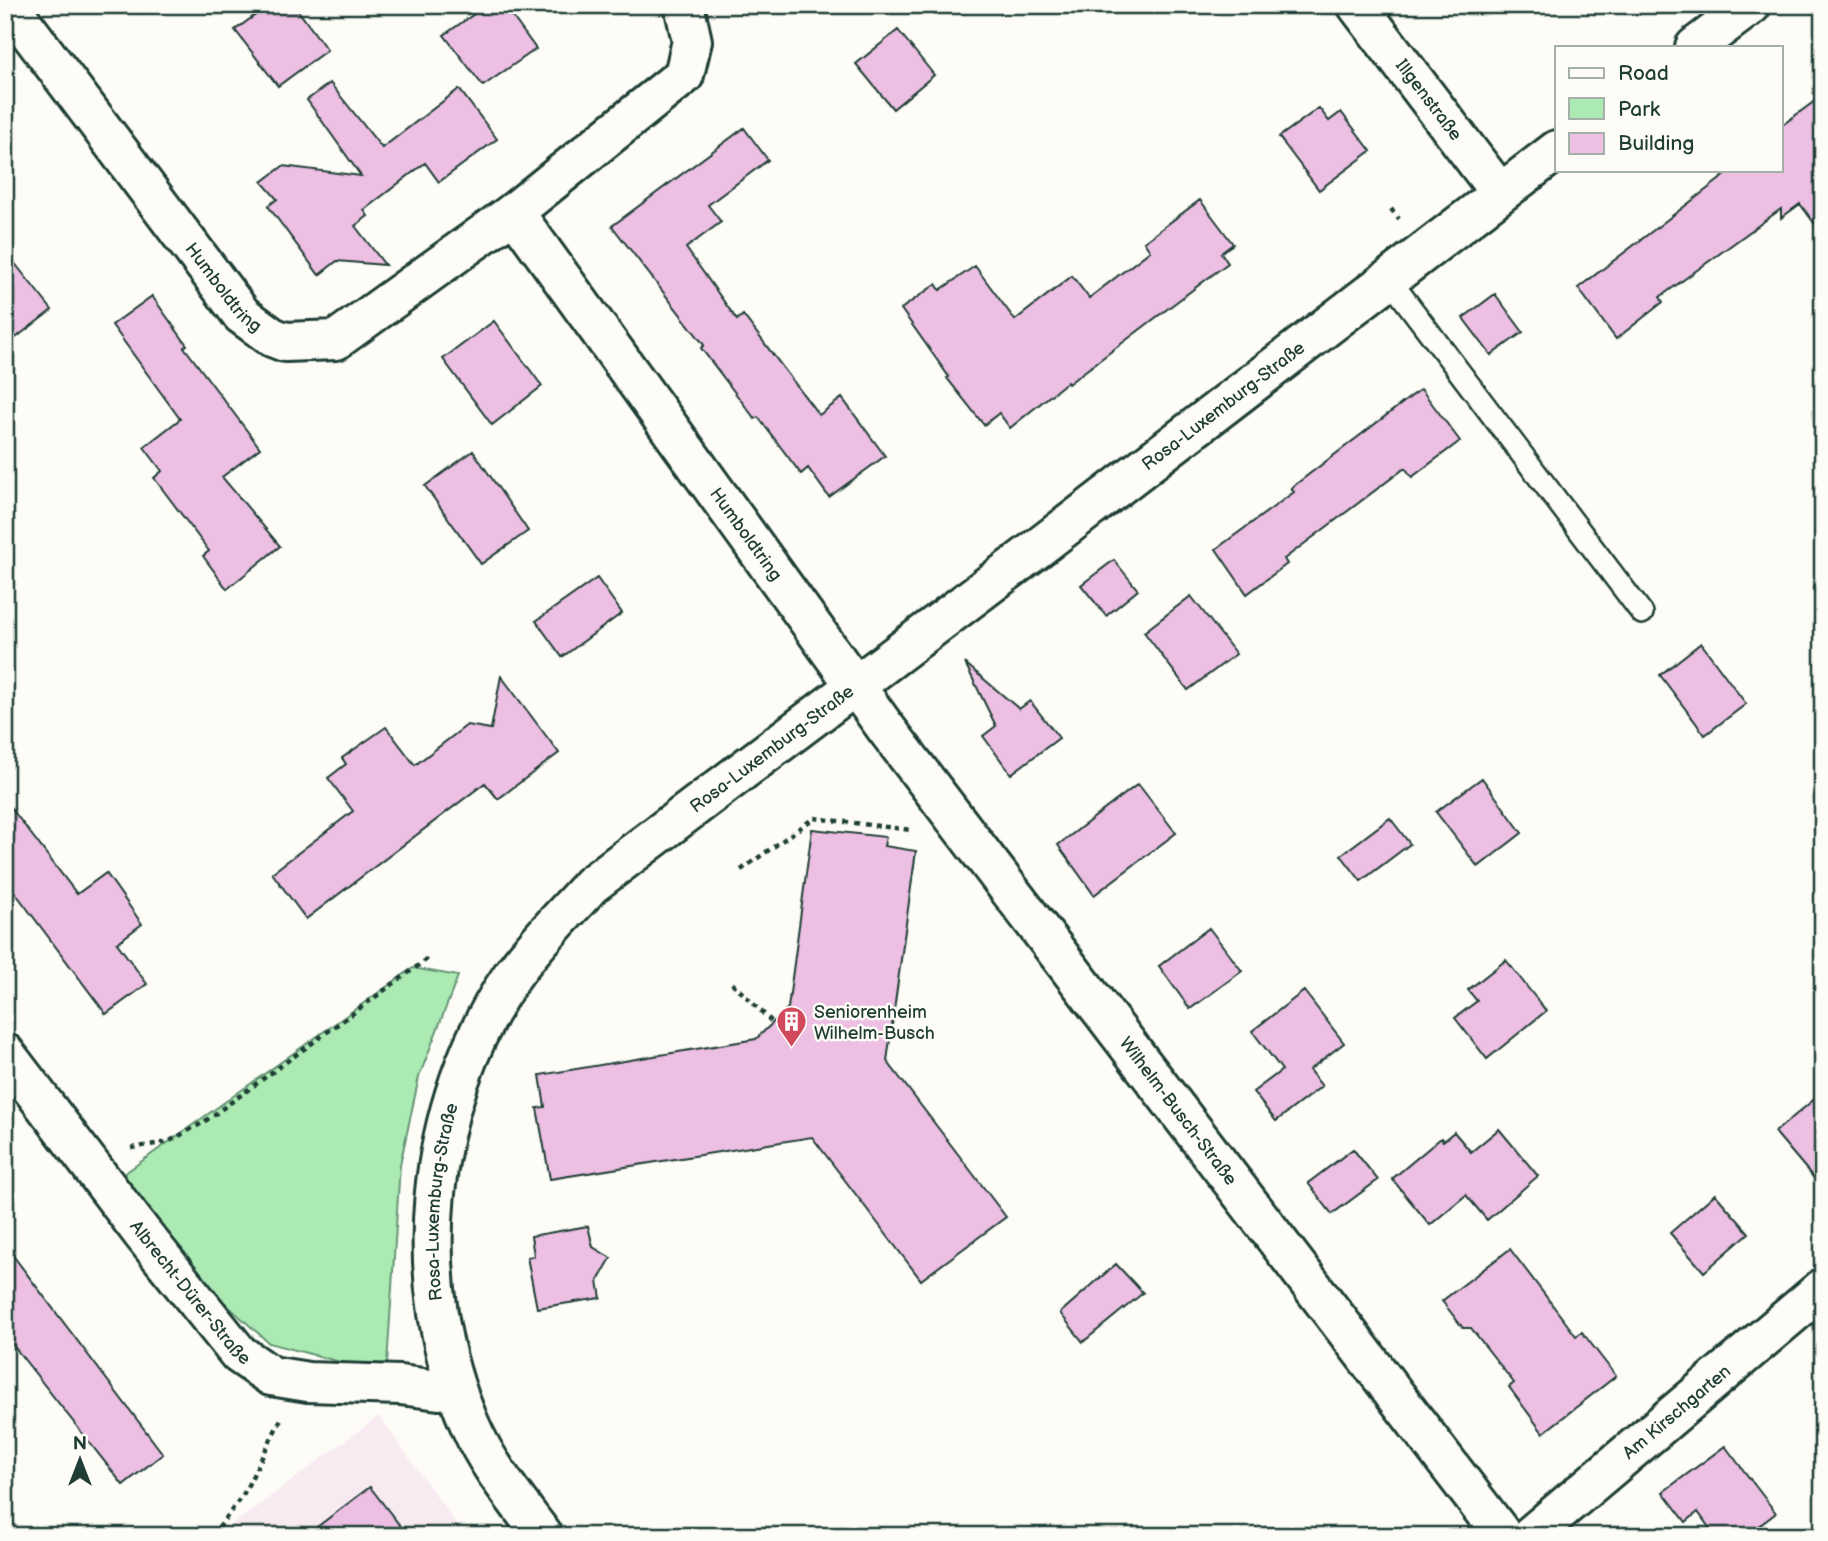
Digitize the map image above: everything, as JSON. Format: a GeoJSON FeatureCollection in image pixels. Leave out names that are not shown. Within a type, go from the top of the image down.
{"type":"FeatureCollection","features":[{"type":"Feature","properties":{"kind":"street","name":"Humboldtring"},"geometry":{"type":"LineString","coordinates":[[9,5],[242,315],[272,337],[285,342],[336,340],[514,212],[684,75],[692,41],[684,5]]}},
{"type":"Feature","properties":{"kind":"street","name":"Illgenstraße"},"geometry":{"type":"LineString","coordinates":[[1357,5],[1500,193]]}},
{"type":"Feature","properties":{"kind":"street"},"geometry":{"type":"LineString","coordinates":[[1696,46],[1751,5]]}},
{"type":"Feature","properties":{"kind":"street","name":"Rosa-Luxemburg-Straße"},"geometry":{"type":"LineString","coordinates":[[543,1536],[486,1456],[454,1387],[438,1321],[433,1259],[436,1187],[456,1088],[473,1045],[510,979],[532,950],[591,885],[1555,152]]}},
{"type":"Feature","properties":{"kind":"street","name":"Humboldtring"},"geometry":{"type":"LineString","coordinates":[[514,212],[755,549],[857,684]]}},
{"type":"Feature","properties":{"kind":"street","name":"Wilhelm-Busch-Straße"},"geometry":{"type":"LineString","coordinates":[[857,684],[886,727],[1503,1536]]}},
{"type":"Feature","properties":{"kind":"street","name":"Albrecht-Dürer-Straße"},"geometry":{"type":"LineString","coordinates":[[5,1053],[239,1354],[271,1376],[308,1382],[400,1385],[439,1390],[454,1387]]}},
{"type":"Feature","properties":{"kind":"street","name":"Am Kirschgarten"},"geometry":{"type":"LineString","coordinates":[[1530,1536],[1823,1289]]}},
{"type":"Feature","properties":{"kind":"lane"},"geometry":{"type":"LineString","coordinates":[[1389,279],[1643,613]]}},
{"type":"Feature","properties":{"kind":"path"},"geometry":{"type":"LineString","coordinates":[[741,870],[814,818],[915,831]]}},
{"type":"Feature","properties":{"kind":"path"},"geometry":{"type":"LineString","coordinates":[[83,1155],[100,1149],[140,1148],[168,1142],[204,1122],[430,957]]}},
{"type":"Feature","properties":{"kind":"path"},"geometry":{"type":"LineString","coordinates":[[732,983],[773,1023]]}},
{"type":"Feature","properties":{"kind":"path"},"geometry":{"type":"LineString","coordinates":[[213,1536],[244,1493],[274,1436],[291,1379]]}},
{"type":"Feature","properties":{"kind":"shaded area"},"geometry":{"type":"Polygon","coordinates":[[[379,1416],[465,1536],[217,1536],[379,1416]]]}},
{"type":"Feature","properties":{"kind":"green space"},"geometry":{"type":"Polygon","coordinates":[[[413,968],[458,976],[419,1077],[400,1165],[387,1364],[344,1363],[269,1343],[217,1296],[121,1176],[413,968]]]}},
{"type":"Feature","properties":{"kind":"building"},"geometry":{"type":"Polygon","coordinates":[[[269,5],[294,5],[327,50],[278,86],[235,30],[269,5]]]}},
{"type":"Feature","properties":{"kind":"building"},"geometry":{"type":"Polygon","coordinates":[[[487,5],[504,5],[536,49],[483,86],[444,35],[487,5]]]}},
{"type":"Feature","properties":{"kind":"building"},"geometry":{"type":"Polygon","coordinates":[[[898,30],[934,75],[893,109],[856,64],[898,30]]]}},
{"type":"Feature","properties":{"kind":"building"},"geometry":{"type":"Polygon","coordinates":[[[330,83],[382,148],[459,89],[497,139],[439,182],[425,163],[364,210],[368,216],[355,226],[385,265],[337,261],[319,275],[268,206],[277,199],[262,182],[283,166],[361,176],[307,100],[330,83]]]}},
{"type":"Feature","properties":{"kind":"building"},"geometry":{"type":"Polygon","coordinates":[[[1823,95],[1823,235],[1800,204],[1781,218],[1781,209],[1660,297],[1663,302],[1616,339],[1578,288],[1729,172],[1783,172],[1783,125],[1823,95]]]}},
{"type":"Feature","properties":{"kind":"building"},"geometry":{"type":"Polygon","coordinates":[[[1319,108],[1329,121],[1341,112],[1371,151],[1319,190],[1279,137],[1319,108]]]}},
{"type":"Feature","properties":{"kind":"building"},"geometry":{"type":"Polygon","coordinates":[[[744,128],[768,160],[708,205],[721,222],[686,248],[737,320],[743,315],[819,415],[842,398],[885,456],[829,497],[808,468],[801,474],[758,417],[755,419],[701,348],[704,345],[612,226],[744,128]]]}},
{"type":"Feature","properties":{"kind":"building"},"geometry":{"type":"Polygon","coordinates":[[[1200,200],[1233,244],[1221,253],[1228,263],[1068,384],[1067,382],[1010,428],[999,413],[984,425],[947,378],[949,377],[901,309],[936,284],[940,290],[975,266],[1015,320],[1072,276],[1089,298],[1150,251],[1144,242],[1200,200]]]}},
{"type":"Feature","properties":{"kind":"building"},"geometry":{"type":"Polygon","coordinates":[[[5,251],[52,310],[5,346],[5,251]]]}},
{"type":"Feature","properties":{"kind":"building"},"geometry":{"type":"Polygon","coordinates":[[[1495,294],[1523,332],[1491,355],[1463,318],[1495,294]]]}},
{"type":"Feature","properties":{"kind":"building"},"geometry":{"type":"Polygon","coordinates":[[[152,296],[187,345],[184,347],[260,448],[222,477],[280,546],[227,589],[203,556],[209,551],[154,478],[162,471],[144,447],[180,419],[112,325],[152,296]]]}},
{"type":"Feature","properties":{"kind":"building"},"geometry":{"type":"Polygon","coordinates":[[[494,321],[542,386],[492,425],[443,359],[494,321]]]}},
{"type":"Feature","properties":{"kind":"building"},"geometry":{"type":"Polygon","coordinates":[[[1421,389],[1460,441],[1412,477],[1405,468],[1284,559],[1287,564],[1247,594],[1216,549],[1294,492],[1291,488],[1421,389]]]}},
{"type":"Feature","properties":{"kind":"building"},"geometry":{"type":"Polygon","coordinates":[[[473,451],[528,531],[481,564],[425,486],[473,451]]]}},
{"type":"Feature","properties":{"kind":"building"},"geometry":{"type":"Polygon","coordinates":[[[1114,560],[1138,590],[1106,616],[1081,585],[1114,560]]]}},
{"type":"Feature","properties":{"kind":"building"},"geometry":{"type":"Polygon","coordinates":[[[597,578],[622,613],[562,657],[536,621],[597,578]]]}},
{"type":"Feature","properties":{"kind":"building"},"geometry":{"type":"Polygon","coordinates":[[[1191,596],[1236,654],[1188,690],[1144,632],[1191,596]]]}},
{"type":"Feature","properties":{"kind":"building"},"geometry":{"type":"Polygon","coordinates":[[[1701,643],[1746,704],[1705,735],[1660,675],[1701,643]]]}},
{"type":"Feature","properties":{"kind":"building"},"geometry":{"type":"Polygon","coordinates":[[[965,663],[1019,709],[1030,701],[1059,738],[1011,774],[983,736],[996,726],[965,663]]]}},
{"type":"Feature","properties":{"kind":"building"},"geometry":{"type":"Polygon","coordinates":[[[501,676],[559,753],[498,799],[485,783],[306,919],[272,873],[353,811],[328,778],[346,764],[342,758],[386,727],[415,765],[467,725],[491,729],[501,676]]]}},
{"type":"Feature","properties":{"kind":"building"},"geometry":{"type":"Polygon","coordinates":[[[1482,778],[1522,833],[1478,867],[1436,812],[1482,778]]]}},
{"type":"Feature","properties":{"kind":"building"},"geometry":{"type":"Polygon","coordinates":[[[1138,784],[1176,833],[1094,895],[1058,845],[1138,784]]]}},
{"type":"Feature","properties":{"kind":"building"},"geometry":{"type":"Polygon","coordinates":[[[5,800],[77,894],[106,873],[142,924],[117,943],[147,984],[106,1014],[5,879],[5,800]]]}},
{"type":"Feature","properties":{"kind":"building"},"geometry":{"type":"Polygon","coordinates":[[[1390,818],[1410,844],[1361,881],[1341,855],[1390,818]]]}},
{"type":"Feature","properties":{"kind":"building","name":"Seniorenheim Wilhelm-Busch"},"geometry":{"type":"Polygon","coordinates":[[[812,829],[886,837],[884,846],[916,851],[887,1061],[1006,1217],[921,1280],[812,1137],[550,1179],[537,1108],[545,1107],[540,1075],[756,1039],[788,1008],[812,829]]]}},
{"type":"Feature","properties":{"kind":"building"},"geometry":{"type":"Polygon","coordinates":[[[1209,928],[1242,971],[1190,1009],[1159,966],[1209,928]]]}},
{"type":"Feature","properties":{"kind":"building"},"geometry":{"type":"Polygon","coordinates":[[[1506,960],[1546,1011],[1487,1059],[1455,1018],[1477,1001],[1468,990],[1506,960]]]}},
{"type":"Feature","properties":{"kind":"building"},"geometry":{"type":"Polygon","coordinates":[[[1304,991],[1344,1043],[1309,1070],[1322,1086],[1276,1121],[1253,1092],[1282,1070],[1252,1031],[1304,991]]]}},
{"type":"Feature","properties":{"kind":"building"},"geometry":{"type":"Polygon","coordinates":[[[1823,1092],[1823,1189],[1775,1132],[1823,1092]]]}},
{"type":"Feature","properties":{"kind":"building"},"geometry":{"type":"Polygon","coordinates":[[[1499,1129],[1538,1176],[1487,1220],[1466,1195],[1430,1225],[1392,1179],[1441,1138],[1443,1141],[1454,1132],[1471,1152],[1499,1129]]]}},
{"type":"Feature","properties":{"kind":"building"},"geometry":{"type":"Polygon","coordinates":[[[1353,1149],[1378,1180],[1332,1214],[1308,1183],[1353,1149]]]}},
{"type":"Feature","properties":{"kind":"building"},"geometry":{"type":"Polygon","coordinates":[[[1715,1194],[1749,1233],[1704,1272],[1670,1233],[1715,1194]]]}},
{"type":"Feature","properties":{"kind":"building"},"geometry":{"type":"Polygon","coordinates":[[[588,1226],[593,1247],[611,1258],[598,1281],[601,1298],[537,1308],[527,1257],[534,1256],[531,1236],[588,1226]]]}},
{"type":"Feature","properties":{"kind":"building"},"geometry":{"type":"Polygon","coordinates":[[[5,1245],[163,1454],[123,1485],[5,1335],[5,1245]]]}},
{"type":"Feature","properties":{"kind":"building"},"geometry":{"type":"Polygon","coordinates":[[[1510,1249],[1576,1336],[1582,1332],[1616,1376],[1543,1433],[1509,1387],[1514,1383],[1471,1328],[1463,1328],[1442,1301],[1510,1249]]]}},
{"type":"Feature","properties":{"kind":"building"},"geometry":{"type":"Polygon","coordinates":[[[1116,1264],[1143,1293],[1083,1342],[1060,1313],[1116,1264]]]}},
{"type":"Feature","properties":{"kind":"building"},"geometry":{"type":"Polygon","coordinates":[[[1725,1446],[1776,1513],[1746,1536],[1715,1536],[1698,1512],[1686,1522],[1663,1492],[1725,1446]]]}},
{"type":"Feature","properties":{"kind":"building"},"geometry":{"type":"Polygon","coordinates":[[[370,1487],[408,1536],[305,1536],[370,1487]]]}},
{"type":"Feature","properties":{"kind":"place","name":"Seniorenheim Wilhelm-Busch"},"geometry":{"type":"Point","coordinates":[791,1049]}}]}
